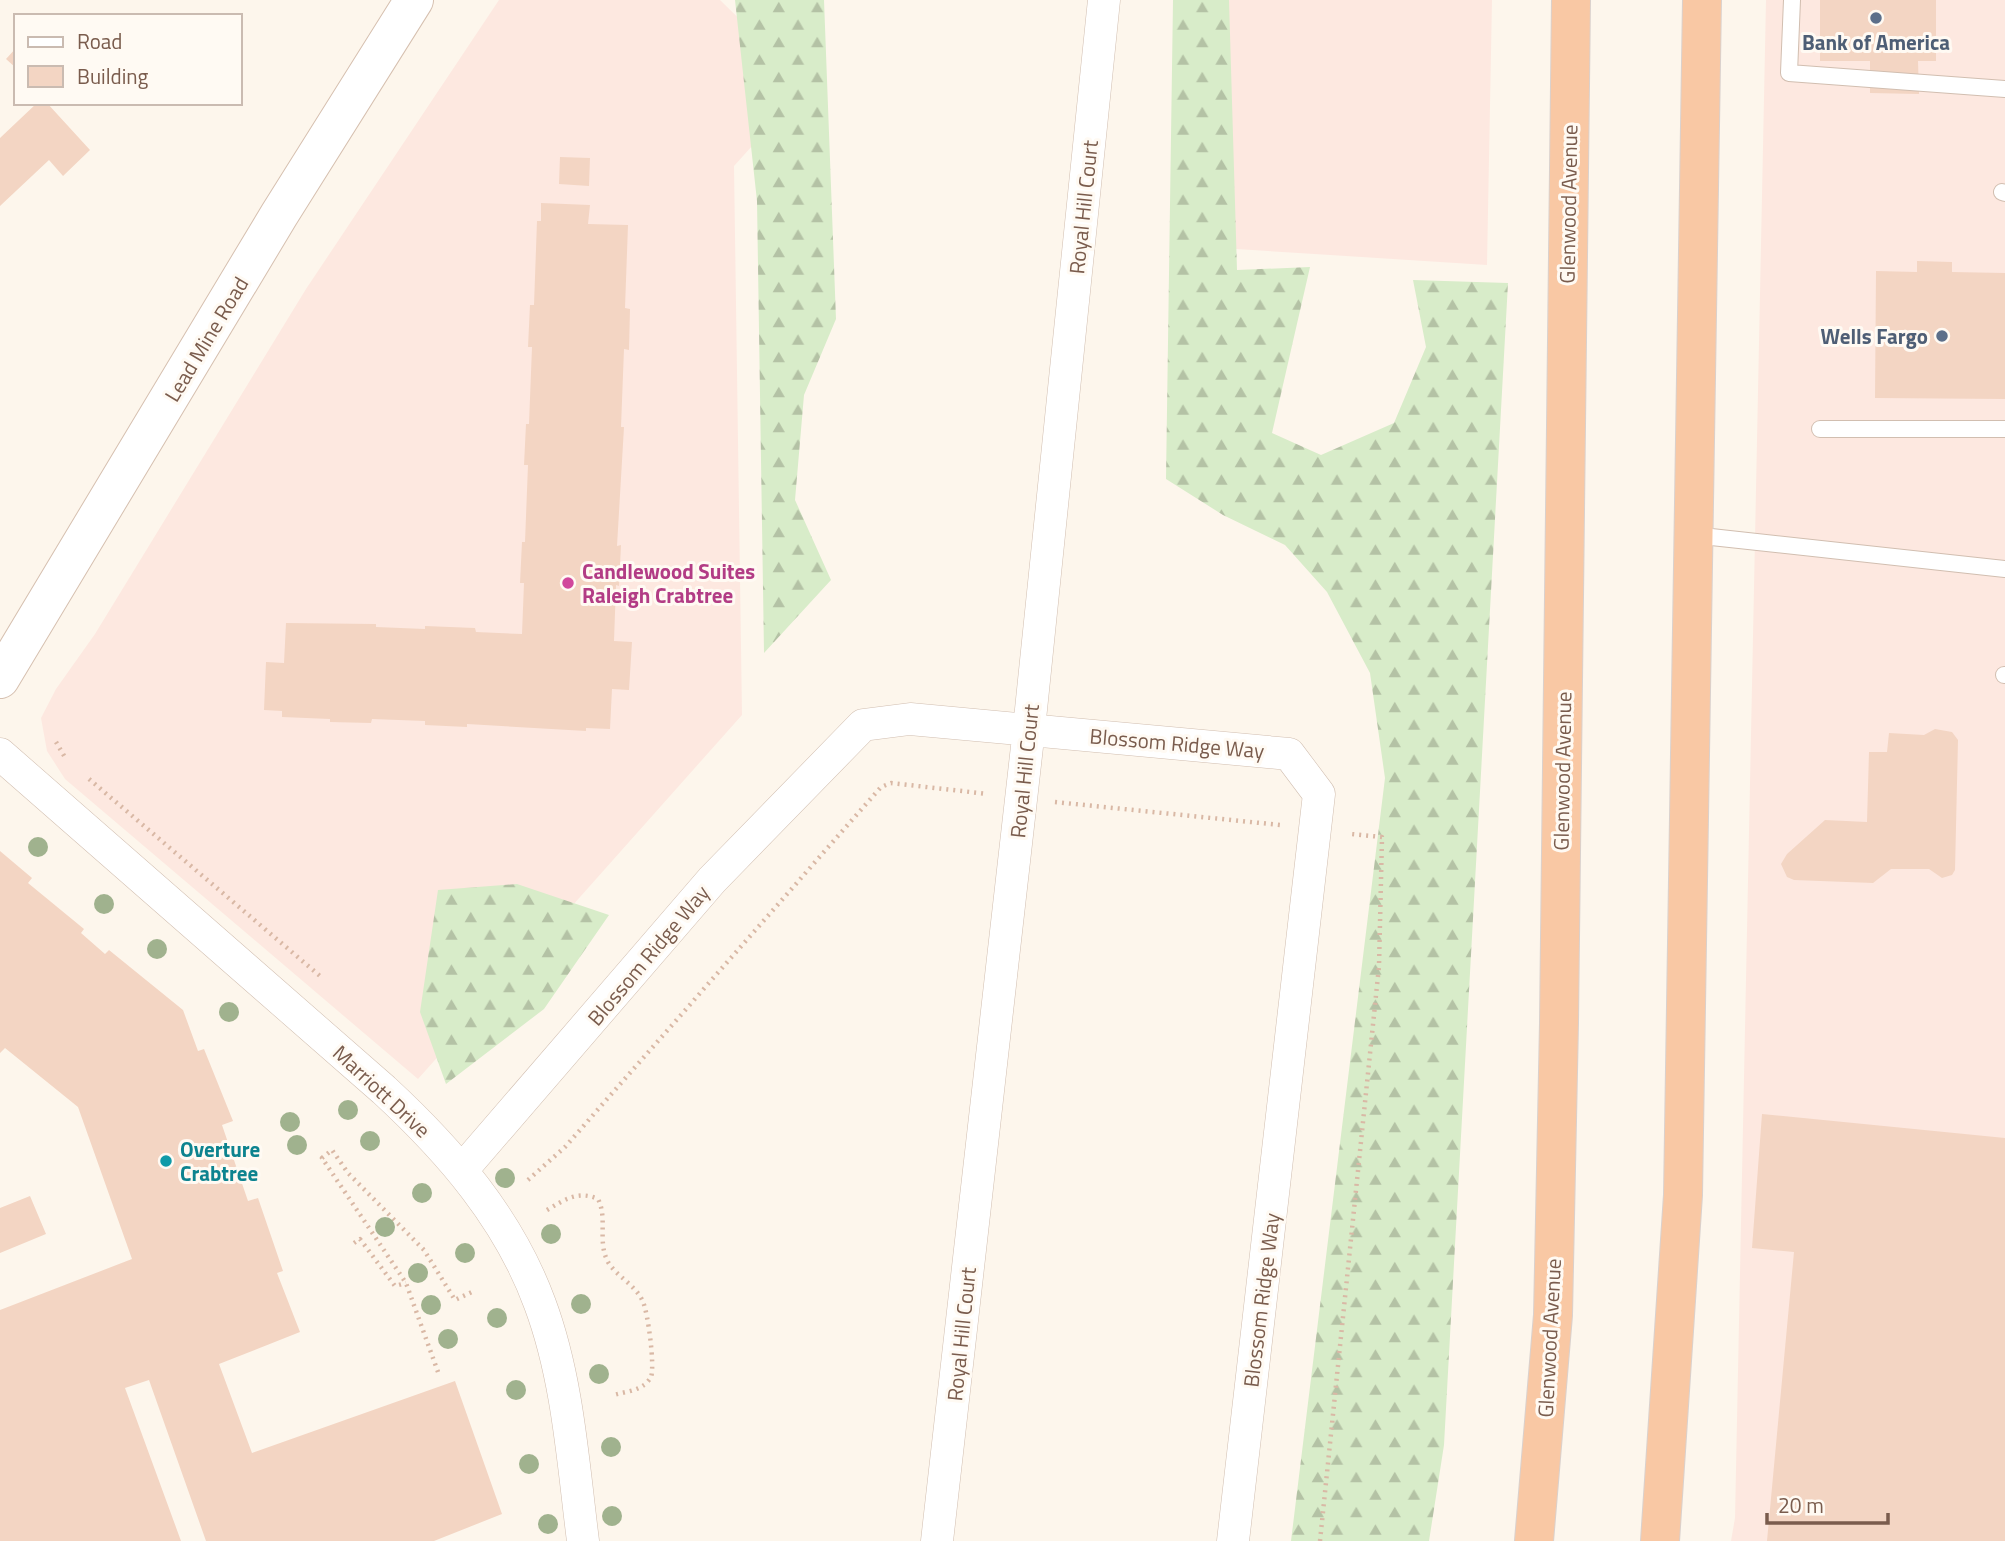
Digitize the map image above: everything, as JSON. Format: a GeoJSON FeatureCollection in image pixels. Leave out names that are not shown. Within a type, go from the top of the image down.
{"type":"FeatureCollection","features":[{"type":"Feature","properties":{"kind":"highway","name":"Glenwood Avenue"},"geometry":{"type":"LineString","coordinates":[[1534,1541],[1553,1315],[1571,0]]}},
{"type":"Feature","properties":{"kind":"highway"},"geometry":{"type":"LineString","coordinates":[[1660,1541],[1683,1195],[1702,0]]}},
{"type":"Feature","properties":{"kind":"main road","name":"Lead Mine Road"},"geometry":{"type":"LineString","coordinates":[[0,679],[279,215],[414,0]]}},
{"type":"Feature","properties":{"kind":"street","name":"Royal Hill Court"},"geometry":{"type":"LineString","coordinates":[[937,1541],[1029,729],[1104,0]]}},
{"type":"Feature","properties":{"kind":"street","name":"Blossom Ridge Way"},"geometry":{"type":"LineString","coordinates":[[462,1170],[712,880],[863,725],[910,719],[1289,754],[1319,794],[1233,1541]]}},
{"type":"Feature","properties":{"kind":"street","name":"Marriott Drive"},"geometry":{"type":"LineString","coordinates":[[0,754],[384,1090],[462,1170],[505,1229],[528,1273],[541,1306],[554,1348],[583,1541]]}},
{"type":"Feature","properties":{"kind":"lane"},"geometry":{"type":"LineString","coordinates":[[1792,0],[1789,73],[2005,89]]}},
{"type":"Feature","properties":{"kind":"lane"},"geometry":{"type":"LineString","coordinates":[[1820,429],[2005,429]]}},
{"type":"Feature","properties":{"kind":"lane"},"geometry":{"type":"LineString","coordinates":[[1693,535],[2005,569]]}},
{"type":"Feature","properties":{"kind":"path"},"geometry":{"type":"LineString","coordinates":[[56,742],[63,757],[74,766]]}},
{"type":"Feature","properties":{"kind":"path"},"geometry":{"type":"LineString","coordinates":[[84,775],[320,976]]}},
{"type":"Feature","properties":{"kind":"path"},"geometry":{"type":"LineString","coordinates":[[528,1180],[565,1147],[881,787],[891,783],[998,795]]}},
{"type":"Feature","properties":{"kind":"path"},"geometry":{"type":"LineString","coordinates":[[1052,801],[1293,827]]}},
{"type":"Feature","properties":{"kind":"path"},"geometry":{"type":"LineString","coordinates":[[1320,1541],[1379,966],[1382,837],[1347,833]]}},
{"type":"Feature","properties":{"kind":"path"},"geometry":{"type":"LineString","coordinates":[[438,1372],[406,1283],[322,1158],[332,1150],[348,1173],[424,1250],[455,1300],[474,1291]]}},
{"type":"Feature","properties":{"kind":"path"},"geometry":{"type":"LineString","coordinates":[[547,1210],[566,1198],[579,1194],[598,1199],[602,1208],[601,1234],[608,1261],[644,1303],[652,1349],[651,1377],[646,1384],[638,1388],[614,1395]]}},
{"type":"Feature","properties":{"kind":"path"},"geometry":{"type":"LineString","coordinates":[[354,1243],[360,1239],[393,1284],[398,1286],[406,1283]]}},
{"type":"Feature","properties":{"kind":"shaded area"},"geometry":{"type":"Polygon","coordinates":[[[499,0],[720,0],[807,85],[734,166],[742,715],[418,1079],[65,779],[47,751],[41,718],[56,689],[95,634],[306,289],[499,0]]]}},
{"type":"Feature","properties":{"kind":"shaded area"},"geometry":{"type":"Polygon","coordinates":[[[1221,0],[1492,0],[1487,265],[1205,247],[1221,0]]]}},
{"type":"Feature","properties":{"kind":"shaded area"},"geometry":{"type":"Polygon","coordinates":[[[1766,0],[2005,0],[2005,1541],[1731,1541],[1735,1518],[1766,0]]]}},
{"type":"Feature","properties":{"kind":"green space"},"geometry":{"type":"Polygon","coordinates":[[[735,0],[824,0],[836,319],[804,395],[795,500],[831,580],[764,653],[757,201],[735,0]]]}},
{"type":"Feature","properties":{"kind":"green space"},"geometry":{"type":"Polygon","coordinates":[[[1173,0],[1229,0],[1237,270],[1310,267],[1272,433],[1321,455],[1394,423],[1426,347],[1413,280],[1508,283],[1444,1445],[1429,1541],[1291,1541],[1385,778],[1370,673],[1327,592],[1285,545],[1223,515],[1166,479],[1173,0]]]}},
{"type":"Feature","properties":{"kind":"green space"},"geometry":{"type":"Polygon","coordinates":[[[517,884],[609,915],[544,1009],[446,1084],[420,1012],[438,890],[517,884]]]}},
{"type":"Feature","properties":{"kind":"building"},"geometry":{"type":"Polygon","coordinates":[[[1820,0],[1936,0],[1936,61],[1918,61],[1919,94],[1870,93],[1870,61],[1820,61],[1820,0]]]}},
{"type":"Feature","properties":{"kind":"building"},"geometry":{"type":"Polygon","coordinates":[[[14,50],[14,66],[6,59],[14,50]]]}},
{"type":"Feature","properties":{"kind":"building"},"geometry":{"type":"Polygon","coordinates":[[[35,105],[49,105],[90,150],[63,176],[49,160],[0,206],[0,138],[35,105]]]}},
{"type":"Feature","properties":{"kind":"building"},"geometry":{"type":"Polygon","coordinates":[[[560,157],[590,158],[589,186],[559,184],[560,157]]]}},
{"type":"Feature","properties":{"kind":"building"},"geometry":{"type":"Polygon","coordinates":[[[541,203],[590,205],[588,224],[628,225],[625,308],[630,309],[629,350],[624,349],[621,427],[624,427],[617,546],[621,545],[614,641],[632,642],[629,690],[612,689],[610,729],[586,728],[586,731],[467,724],[467,727],[425,725],[425,721],[372,719],[371,723],[330,722],[330,719],[282,717],[282,711],[264,710],[266,662],[284,663],[286,623],[376,624],[376,627],[425,629],[425,626],[475,628],[476,632],[522,634],[524,583],[520,583],[522,542],[525,542],[528,465],[524,465],[526,424],[529,424],[532,347],[528,347],[530,305],[534,305],[537,221],[541,221],[541,203]]]}},
{"type":"Feature","properties":{"kind":"building"},"geometry":{"type":"Polygon","coordinates":[[[1917,261],[1952,262],[1952,272],[2005,273],[2005,399],[1875,398],[1876,271],[1917,272],[1917,261]]]}},
{"type":"Feature","properties":{"kind":"building"},"geometry":{"type":"Polygon","coordinates":[[[1935,729],[1952,732],[1958,740],[1955,870],[1952,875],[1942,878],[1929,869],[1891,869],[1873,883],[1794,880],[1787,877],[1781,864],[1787,854],[1825,820],[1867,822],[1869,752],[1887,752],[1889,733],[1924,735],[1935,729]]]}},
{"type":"Feature","properties":{"kind":"building","name":"Overture Crabtree"},"geometry":{"type":"Polygon","coordinates":[[[0,851],[32,878],[28,883],[84,929],[81,933],[105,954],[109,950],[183,1010],[198,1051],[204,1049],[233,1121],[222,1125],[248,1201],[258,1198],[283,1271],[277,1273],[300,1332],[219,1364],[252,1453],[455,1381],[502,1514],[434,1541],[206,1541],[149,1380],[125,1388],[181,1541],[0,1541],[0,1310],[132,1259],[78,1107],[5,1048],[0,1053],[0,851]]]}},
{"type":"Feature","properties":{"kind":"building"},"geometry":{"type":"Polygon","coordinates":[[[1762,1114],[2005,1138],[2005,1541],[1767,1541],[1794,1252],[1752,1248],[1762,1114]]]}},
{"type":"Feature","properties":{"kind":"building"},"geometry":{"type":"Polygon","coordinates":[[[30,1196],[46,1234],[0,1253],[0,1208],[30,1196]]]}},
{"type":"Feature","properties":{"kind":"place","name":"Bank of America"},"geometry":{"type":"Point","coordinates":[1876,18]}},
{"type":"Feature","properties":{"kind":"place","name":"Wells Fargo"},"geometry":{"type":"Point","coordinates":[1942,336]}},
{"type":"Feature","properties":{"kind":"place","name":"Candlewood Suites Raleigh Crabtree"},"geometry":{"type":"Point","coordinates":[568,583]}},
{"type":"Feature","properties":{"kind":"place","name":"Overture Crabtree"},"geometry":{"type":"Point","coordinates":[166,1161]}}]}
